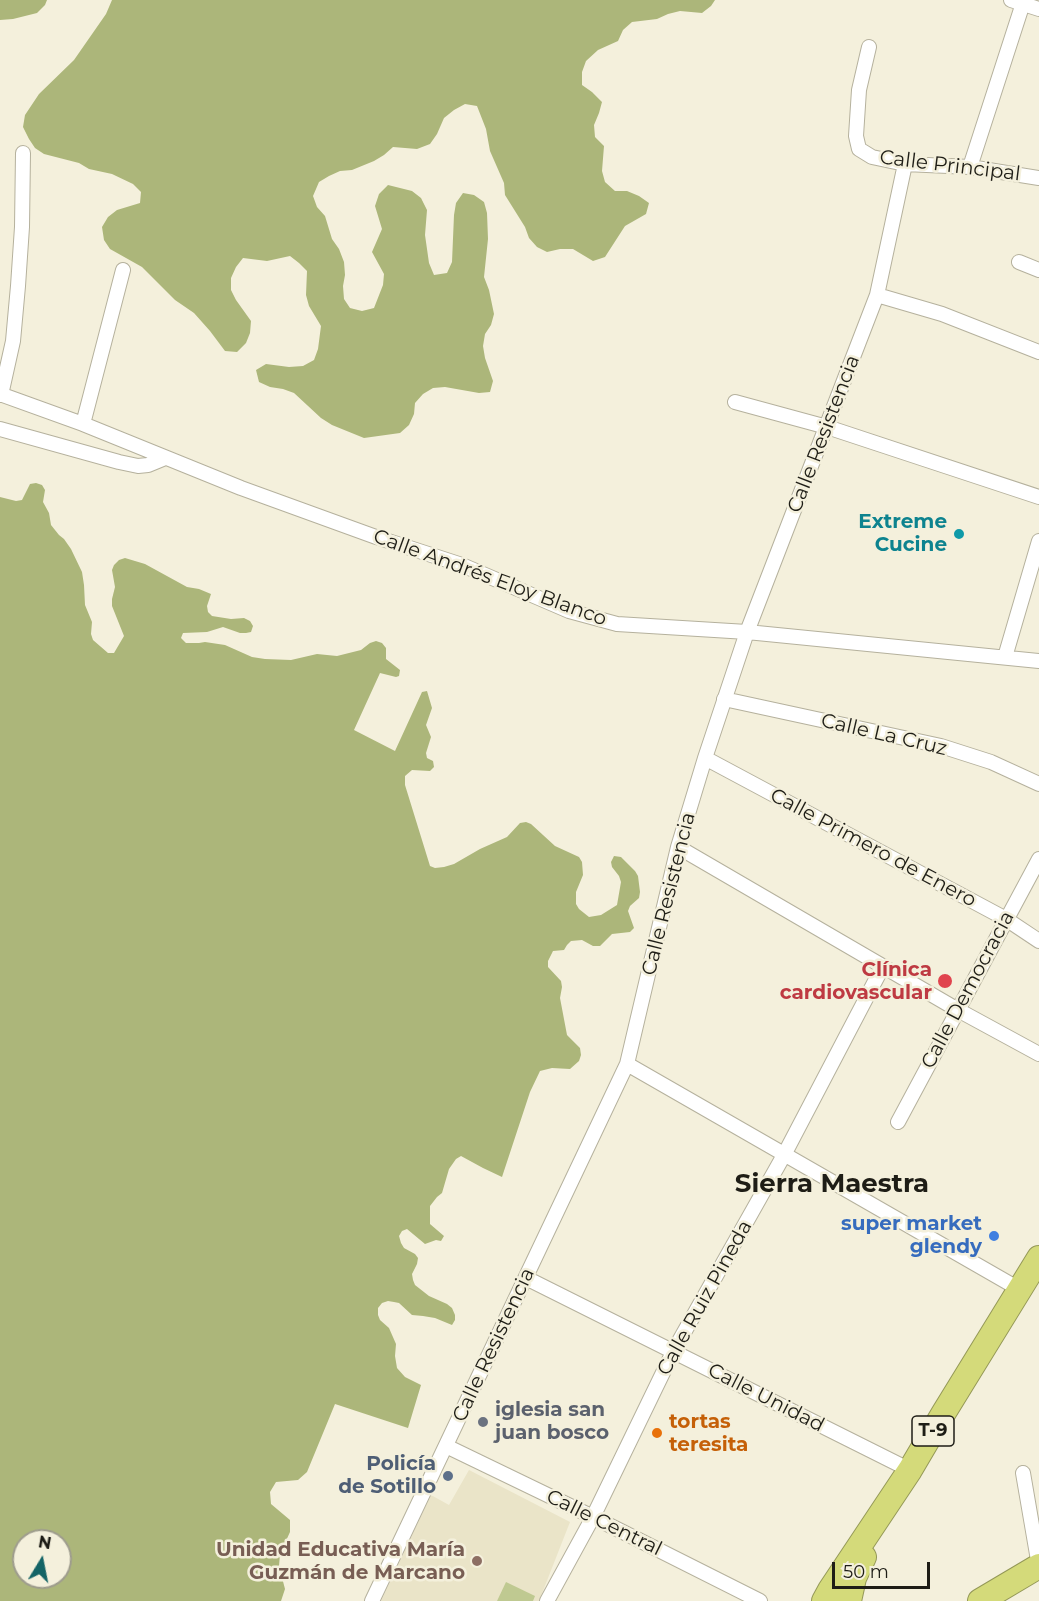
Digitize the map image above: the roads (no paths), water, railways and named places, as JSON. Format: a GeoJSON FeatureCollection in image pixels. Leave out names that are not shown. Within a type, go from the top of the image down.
{"type":"FeatureCollection","features":[{"type":"Feature","properties":{"kind":"highway","name":"T-9"},"geometry":{"type":"LineString","coordinates":[[824,1601],[910,1470],[1039,1258]]}},
{"type":"Feature","properties":{"kind":"highway","name":"T-9"},"geometry":{"type":"LineString","coordinates":[[849,1601],[854,1578],[862,1560],[882,1529],[910,1470]]}},
{"type":"Feature","properties":{"kind":"highway"},"geometry":{"type":"LineString","coordinates":[[980,1601],[1039,1566]]}},
{"type":"Feature","properties":{"kind":"street"},"geometry":{"type":"LineString","coordinates":[[970,167],[1020,1],[1039,9]]}},
{"type":"Feature","properties":{"kind":"street","name":"Calle Principal"},"geometry":{"type":"LineString","coordinates":[[869,47],[859,90],[856,136],[860,149],[872,157],[905,164],[970,167],[1039,178]]}},
{"type":"Feature","properties":{"kind":"street"},"geometry":{"type":"LineString","coordinates":[[1,394],[13,341],[22,227],[23,153]]}},
{"type":"Feature","properties":{"kind":"street","name":"Calle Resistencia"},"geometry":{"type":"LineString","coordinates":[[372,1601],[627,1064],[678,847],[705,759],[747,632],[877,295],[905,164]]}},
{"type":"Feature","properties":{"kind":"street"},"geometry":{"type":"LineString","coordinates":[[1019,262],[1039,270]]}},
{"type":"Feature","properties":{"kind":"street"},"geometry":{"type":"LineString","coordinates":[[83,424],[123,270]]}},
{"type":"Feature","properties":{"kind":"street"},"geometry":{"type":"LineString","coordinates":[[877,295],[942,314],[1039,352]]}},
{"type":"Feature","properties":{"kind":"street","name":"Calle Andrés Eloy Blanco"},"geometry":{"type":"LineString","coordinates":[[1,394],[83,424],[241,488],[376,537],[462,565],[569,611],[617,624],[747,632],[1039,661]]}},
{"type":"Feature","properties":{"kind":"street"},"geometry":{"type":"LineString","coordinates":[[735,402],[827,427],[1039,496]]}},
{"type":"Feature","properties":{"kind":"street"},"geometry":{"type":"LineString","coordinates":[[0,429],[138,466],[148,465],[165,458]]}},
{"type":"Feature","properties":{"kind":"street"},"geometry":{"type":"LineString","coordinates":[[1005,657],[1039,541]]}},
{"type":"Feature","properties":{"kind":"street","name":"Calle La Cruz"},"geometry":{"type":"LineString","coordinates":[[724,699],[942,747],[991,762],[1039,784]]}},
{"type":"Feature","properties":{"kind":"street","name":"Calle Primero de Enero"},"geometry":{"type":"LineString","coordinates":[[705,759],[1006,920],[1039,941]]}},
{"type":"Feature","properties":{"kind":"street"},"geometry":{"type":"LineString","coordinates":[[678,847],[958,1010],[1039,1054]]}},
{"type":"Feature","properties":{"kind":"street","name":"Calle Democracia"},"geometry":{"type":"LineString","coordinates":[[898,1122],[1039,859]]}},
{"type":"Feature","properties":{"kind":"street","name":"Calle Ruiz Pineda"},"geometry":{"type":"LineString","coordinates":[[547,1601],[593,1517],[673,1352],[784,1155],[883,966]]}},
{"type":"Feature","properties":{"kind":"street"},"geometry":{"type":"LineString","coordinates":[[627,1064],[1019,1289]]}},
{"type":"Feature","properties":{"kind":"street","name":"Calle Unidad"},"geometry":{"type":"LineString","coordinates":[[526,1278],[910,1470]]}},
{"type":"Feature","properties":{"kind":"street","name":"Calle Central"},"geometry":{"type":"LineString","coordinates":[[446,1446],[760,1601]]}},
{"type":"Feature","properties":{"kind":"street"},"geometry":{"type":"LineString","coordinates":[[1023,1473],[1039,1566]]}},
{"type":"Feature","properties":{"kind":"place","name":"Extreme Cucine"},"geometry":{"type":"Point","coordinates":[959,534]}},
{"type":"Feature","properties":{"kind":"place","name":"Clínica cardiovascular"},"geometry":{"type":"Point","coordinates":[945,981]}},
{"type":"Feature","properties":{"kind":"place","name":"super market glendy"},"geometry":{"type":"Point","coordinates":[994,1236]}},
{"type":"Feature","properties":{"kind":"place","name":"iglesia san juan bosco"},"geometry":{"type":"Point","coordinates":[483,1422]}},
{"type":"Feature","properties":{"kind":"place","name":"tortas teresita"},"geometry":{"type":"Point","coordinates":[657,1433]}},
{"type":"Feature","properties":{"kind":"place","name":"Policía de Sotillo"},"geometry":{"type":"Point","coordinates":[448,1476]}},
{"type":"Feature","properties":{"kind":"place","name":"Unidad Educativa María Guzmán de Marcano"},"geometry":{"type":"Point","coordinates":[477,1561]}},
{"type":"Feature","properties":{"kind":"district","name":"Sierra Maestra"},"geometry":{"type":"Point","coordinates":[832,1184]}}]}
